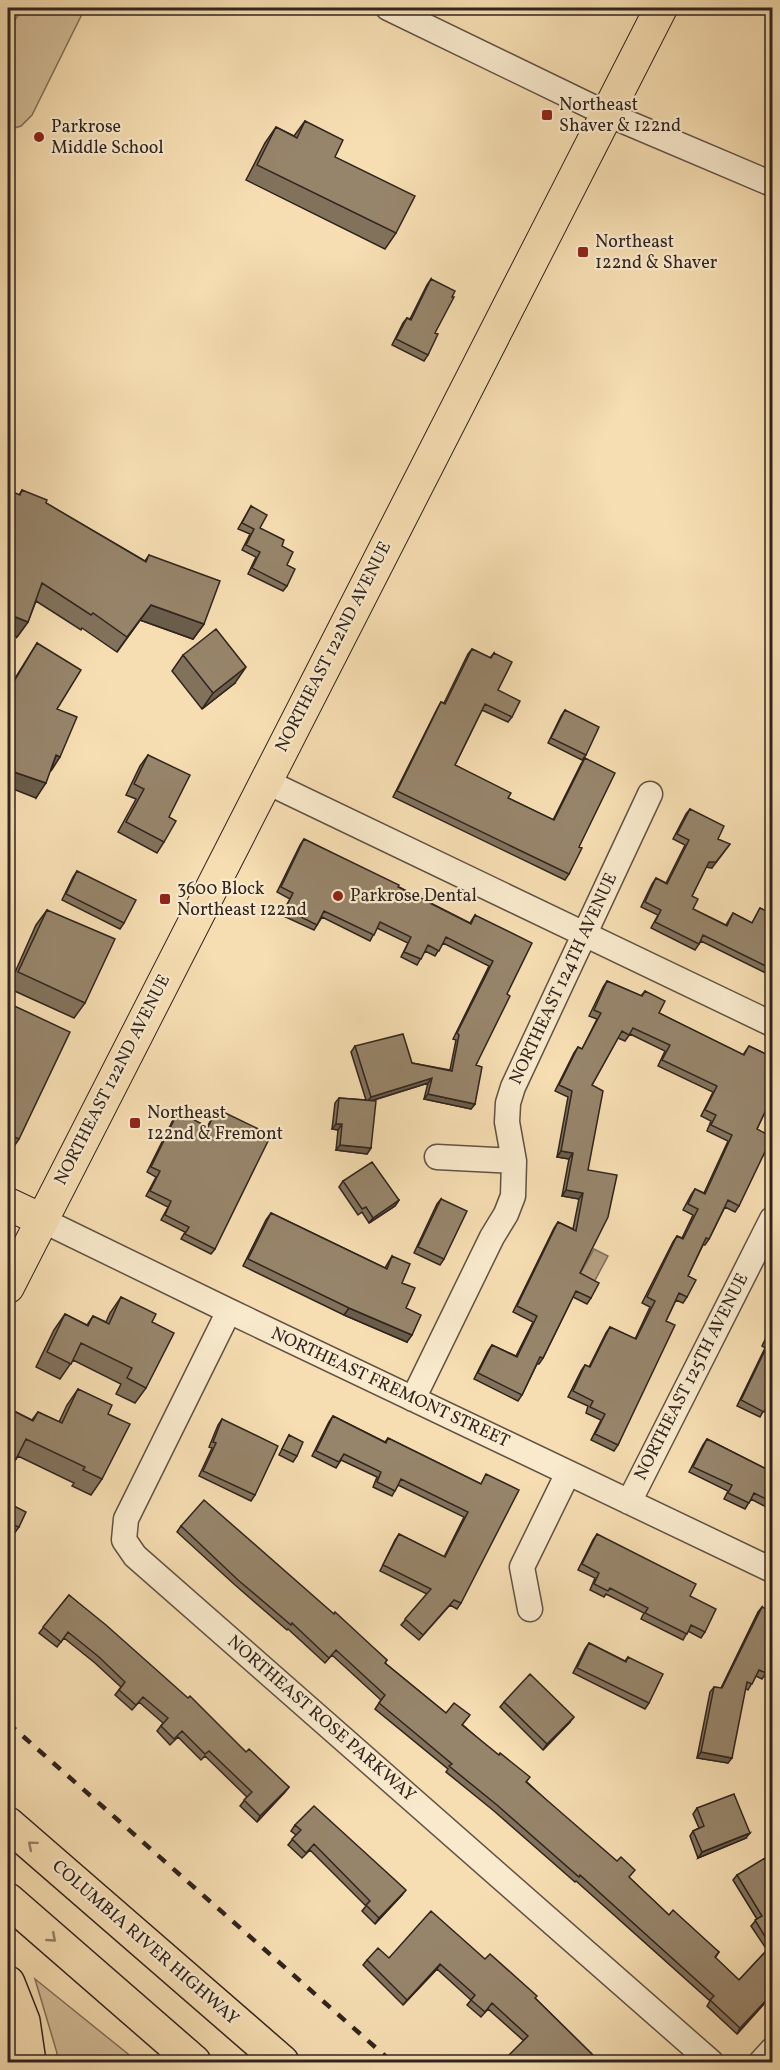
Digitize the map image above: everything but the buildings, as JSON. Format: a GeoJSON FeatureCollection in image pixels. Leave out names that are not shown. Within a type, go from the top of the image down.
{"type":"FeatureCollection","features":[{"type":"Feature","properties":{"kind":"highway","name":"COLUMBIA RIVER HIGHWAY"},"geometry":{"type":"LineString","coordinates":[[8,1824],[282,2062]]}},
{"type":"Feature","properties":{"kind":"highway"},"geometry":{"type":"LineString","coordinates":[[8,1900],[194,2062]]}},
{"type":"Feature","properties":{"kind":"highway"},"geometry":{"type":"LineString","coordinates":[[8,1983],[23,2021],[29,2062]]}},
{"type":"Feature","properties":{"kind":"main road","name":"NORTHEAST 122ND AVENUE"},"geometry":{"type":"LineString","coordinates":[[8,1287],[661,8]]}},
{"type":"Feature","properties":{"kind":"main road","name":"NORTHEAST FREMONT STREET"},"geometry":{"type":"LineString","coordinates":[[8,1204],[42,1220]]}},
{"type":"Feature","properties":{"kind":"street"},"geometry":{"type":"LineString","coordinates":[[388,8],[607,114],[772,184]]}},
{"type":"Feature","properties":{"kind":"street"},"geometry":{"type":"LineString","coordinates":[[265,781],[772,1024]]}},
{"type":"Feature","properties":{"kind":"street","name":"NORTHEAST 124TH AVENUE"},"geometry":{"type":"LineString","coordinates":[[413,1399],[513,1196],[514,1161],[507,1122],[508,1103],[513,1087],[650,795]]}},
{"type":"Feature","properties":{"kind":"street"},"geometry":{"type":"LineString","coordinates":[[437,1157],[514,1161]]}},
{"type":"Feature","properties":{"kind":"street","name":"NORTHEAST 125TH AVENUE"},"geometry":{"type":"LineString","coordinates":[[629,1502],[772,1219]]}},
{"type":"Feature","properties":{"kind":"street","name":"NORTHEAST FREMONT STREET"},"geometry":{"type":"LineString","coordinates":[[42,1220],[772,1570]]}},
{"type":"Feature","properties":{"kind":"street","name":"NORTHEAST ROSE PARKWAY"},"geometry":{"type":"LineString","coordinates":[[228,1311],[126,1519],[124,1540],[135,1556],[711,2062]]}},
{"type":"Feature","properties":{"kind":"street"},"geometry":{"type":"LineString","coordinates":[[530,1609],[522,1567],[568,1473]]}},
{"type":"Feature","properties":{"kind":"street"},"geometry":{"type":"LineString","coordinates":[[761,2062],[772,2050]]}},
{"type":"Feature","properties":{"kind":"shaded area"},"geometry":{"type":"Polygon","coordinates":[[[23,8],[85,8],[32,115],[21,126],[8,130],[8,30],[23,8]]]}},
{"type":"Feature","properties":{"kind":"shaded area"},"geometry":{"type":"Polygon","coordinates":[[[594,1249],[608,1256],[593,1284],[579,1276],[594,1249]]]}},
{"type":"Feature","properties":{"kind":"shaded area"},"geometry":{"type":"Polygon","coordinates":[[[35,1979],[138,2062],[54,2062],[57,2053],[35,1979]]]}},
{"type":"Feature","properties":{"kind":"railway"},"geometry":{"type":"LineString","coordinates":[[8,1723],[392,2062]]}},
{"type":"Feature","properties":{"kind":"place","name":"Northeast Shaver & 122nd"},"geometry":{"type":"Point","coordinates":[547,115]}},
{"type":"Feature","properties":{"kind":"place","name":"Parkrose Middle School"},"geometry":{"type":"Point","coordinates":[39,137]}},
{"type":"Feature","properties":{"kind":"place","name":"Northeast 122nd & Shaver"},"geometry":{"type":"Point","coordinates":[583,252]}},
{"type":"Feature","properties":{"kind":"place","name":"Parkrose Dental"},"geometry":{"type":"Point","coordinates":[338,896]}},
{"type":"Feature","properties":{"kind":"place","name":"3600 Block Northeast 122nd"},"geometry":{"type":"Point","coordinates":[165,899]}},
{"type":"Feature","properties":{"kind":"place","name":"Northeast 122nd & Fremont"},"geometry":{"type":"Point","coordinates":[135,1123]}}]}
